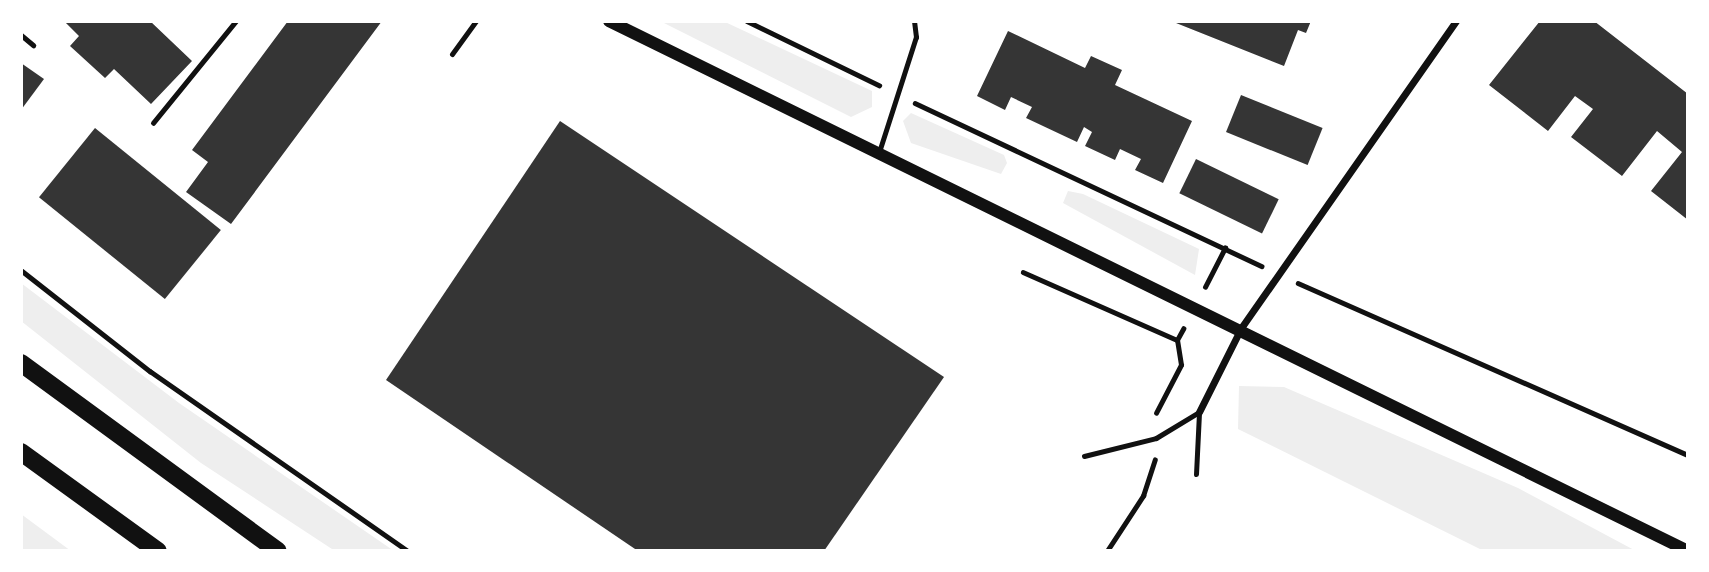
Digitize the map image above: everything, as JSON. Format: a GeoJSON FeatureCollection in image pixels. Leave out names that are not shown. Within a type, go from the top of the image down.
{"type":"FeatureCollection","features":[{"type":"Feature","properties":{"kind":"main road"},"geometry":{"type":"LineString","coordinates":[[21,363],[278,551]]}},
{"type":"Feature","properties":{"kind":"main road"},"geometry":{"type":"LineString","coordinates":[[21,452],[158,551]]}},
{"type":"Feature","properties":{"kind":"street"},"geometry":{"type":"LineString","coordinates":[[609,21],[1195,305],[1688,551]]}},
{"type":"Feature","properties":{"kind":"street"},"geometry":{"type":"LineString","coordinates":[[1199,412],[1241,328],[1456,21]]}},
{"type":"Feature","properties":{"kind":"lane"},"geometry":{"type":"LineString","coordinates":[[452,54],[476,21]]}},
{"type":"Feature","properties":{"kind":"lane"},"geometry":{"type":"LineString","coordinates":[[878,152],[916,37],[914,21]]}},
{"type":"Feature","properties":{"kind":"lane"},"geometry":{"type":"LineString","coordinates":[[21,36],[33,45]]}},
{"type":"Feature","properties":{"kind":"lane"},"geometry":{"type":"LineString","coordinates":[[1084,456],[1156,438],[1199,412]]}},
{"type":"Feature","properties":{"kind":"lane"},"geometry":{"type":"LineString","coordinates":[[1196,474],[1199,412]]}},
{"type":"Feature","properties":{"kind":"path"},"geometry":{"type":"LineString","coordinates":[[153,123],[236,21]]}},
{"type":"Feature","properties":{"kind":"path"},"geometry":{"type":"LineString","coordinates":[[747,21],[1280,275],[1688,455]]}},
{"type":"Feature","properties":{"kind":"path"},"geometry":{"type":"LineString","coordinates":[[1107,551],[1143,496],[1156,457],[1154,416],[1181,365],[1177,340],[1224,248]]}},
{"type":"Feature","properties":{"kind":"path"},"geometry":{"type":"LineString","coordinates":[[21,270],[150,371],[408,551]]}},
{"type":"Feature","properties":{"kind":"path"},"geometry":{"type":"LineString","coordinates":[[1023,272],[1177,340]]}},
{"type":"Feature","properties":{"kind":"shaded area"},"geometry":{"type":"Polygon","coordinates":[[[660,21],[723,21],[872,91],[872,107],[851,117],[660,21]]]}},
{"type":"Feature","properties":{"kind":"shaded area"},"geometry":{"type":"Polygon","coordinates":[[[911,113],[1004,155],[1007,163],[1001,174],[911,143],[903,121],[911,113]]]}},
{"type":"Feature","properties":{"kind":"shaded area"},"geometry":{"type":"Polygon","coordinates":[[[1068,191],[1083,194],[1199,249],[1195,275],[1063,203],[1068,191]]]}},
{"type":"Feature","properties":{"kind":"shaded area"},"geometry":{"type":"Polygon","coordinates":[[[21,283],[179,403],[394,551],[335,551],[201,463],[21,321],[21,283]]]}},
{"type":"Feature","properties":{"kind":"shaded area"},"geometry":{"type":"Polygon","coordinates":[[[1239,386],[1284,387],[1518,488],[1636,551],[1484,551],[1238,429],[1239,386]]]}},
{"type":"Feature","properties":{"kind":"shaded area"},"geometry":{"type":"Polygon","coordinates":[[[21,514],[71,551],[21,551],[21,514]]]}},
{"type":"Feature","properties":{"kind":"building"},"geometry":{"type":"Polygon","coordinates":[[[64,21],[150,21],[192,61],[151,104],[114,69],[105,78],[70,46],[79,36],[64,21]]]}},
{"type":"Feature","properties":{"kind":"building"},"geometry":{"type":"Polygon","coordinates":[[[288,21],[382,21],[231,224],[186,192],[208,162],[192,150],[288,21]]]}},
{"type":"Feature","properties":{"kind":"building"},"geometry":{"type":"Polygon","coordinates":[[[1171,21],[1311,21],[1306,33],[1298,30],[1284,66],[1171,21]]]}},
{"type":"Feature","properties":{"kind":"building"},"geometry":{"type":"Polygon","coordinates":[[[1540,21],[1594,21],[1688,94],[1688,220],[1651,191],[1682,152],[1657,131],[1622,176],[1571,137],[1593,109],[1575,96],[1548,131],[1489,85],[1540,21]]]}},
{"type":"Feature","properties":{"kind":"building"},"geometry":{"type":"Polygon","coordinates":[[[1008,31],[1085,68],[1091,56],[1122,70],[1115,85],[1192,121],[1163,183],[1135,170],[1141,159],[1120,149],[1115,160],[1085,146],[1092,132],[1084,127],[1077,142],[1026,118],[1032,107],[1011,97],[1005,110],[977,96],[1008,31]]]}},
{"type":"Feature","properties":{"kind":"building"},"geometry":{"type":"Polygon","coordinates":[[[21,63],[44,79],[21,110],[21,63]]]}},
{"type":"Feature","properties":{"kind":"building"},"geometry":{"type":"Polygon","coordinates":[[[1241,95],[1323,128],[1308,165],[1226,132],[1241,95]]]}},
{"type":"Feature","properties":{"kind":"building"},"geometry":{"type":"Polygon","coordinates":[[[560,121],[944,377],[824,551],[638,551],[386,380],[560,121]]]}},
{"type":"Feature","properties":{"kind":"building"},"geometry":{"type":"Polygon","coordinates":[[[95,128],[221,230],[165,299],[39,197],[95,128]]]}},
{"type":"Feature","properties":{"kind":"building"},"geometry":{"type":"Polygon","coordinates":[[[1196,159],[1279,199],[1262,233],[1179,193],[1196,159]]]}}]}
